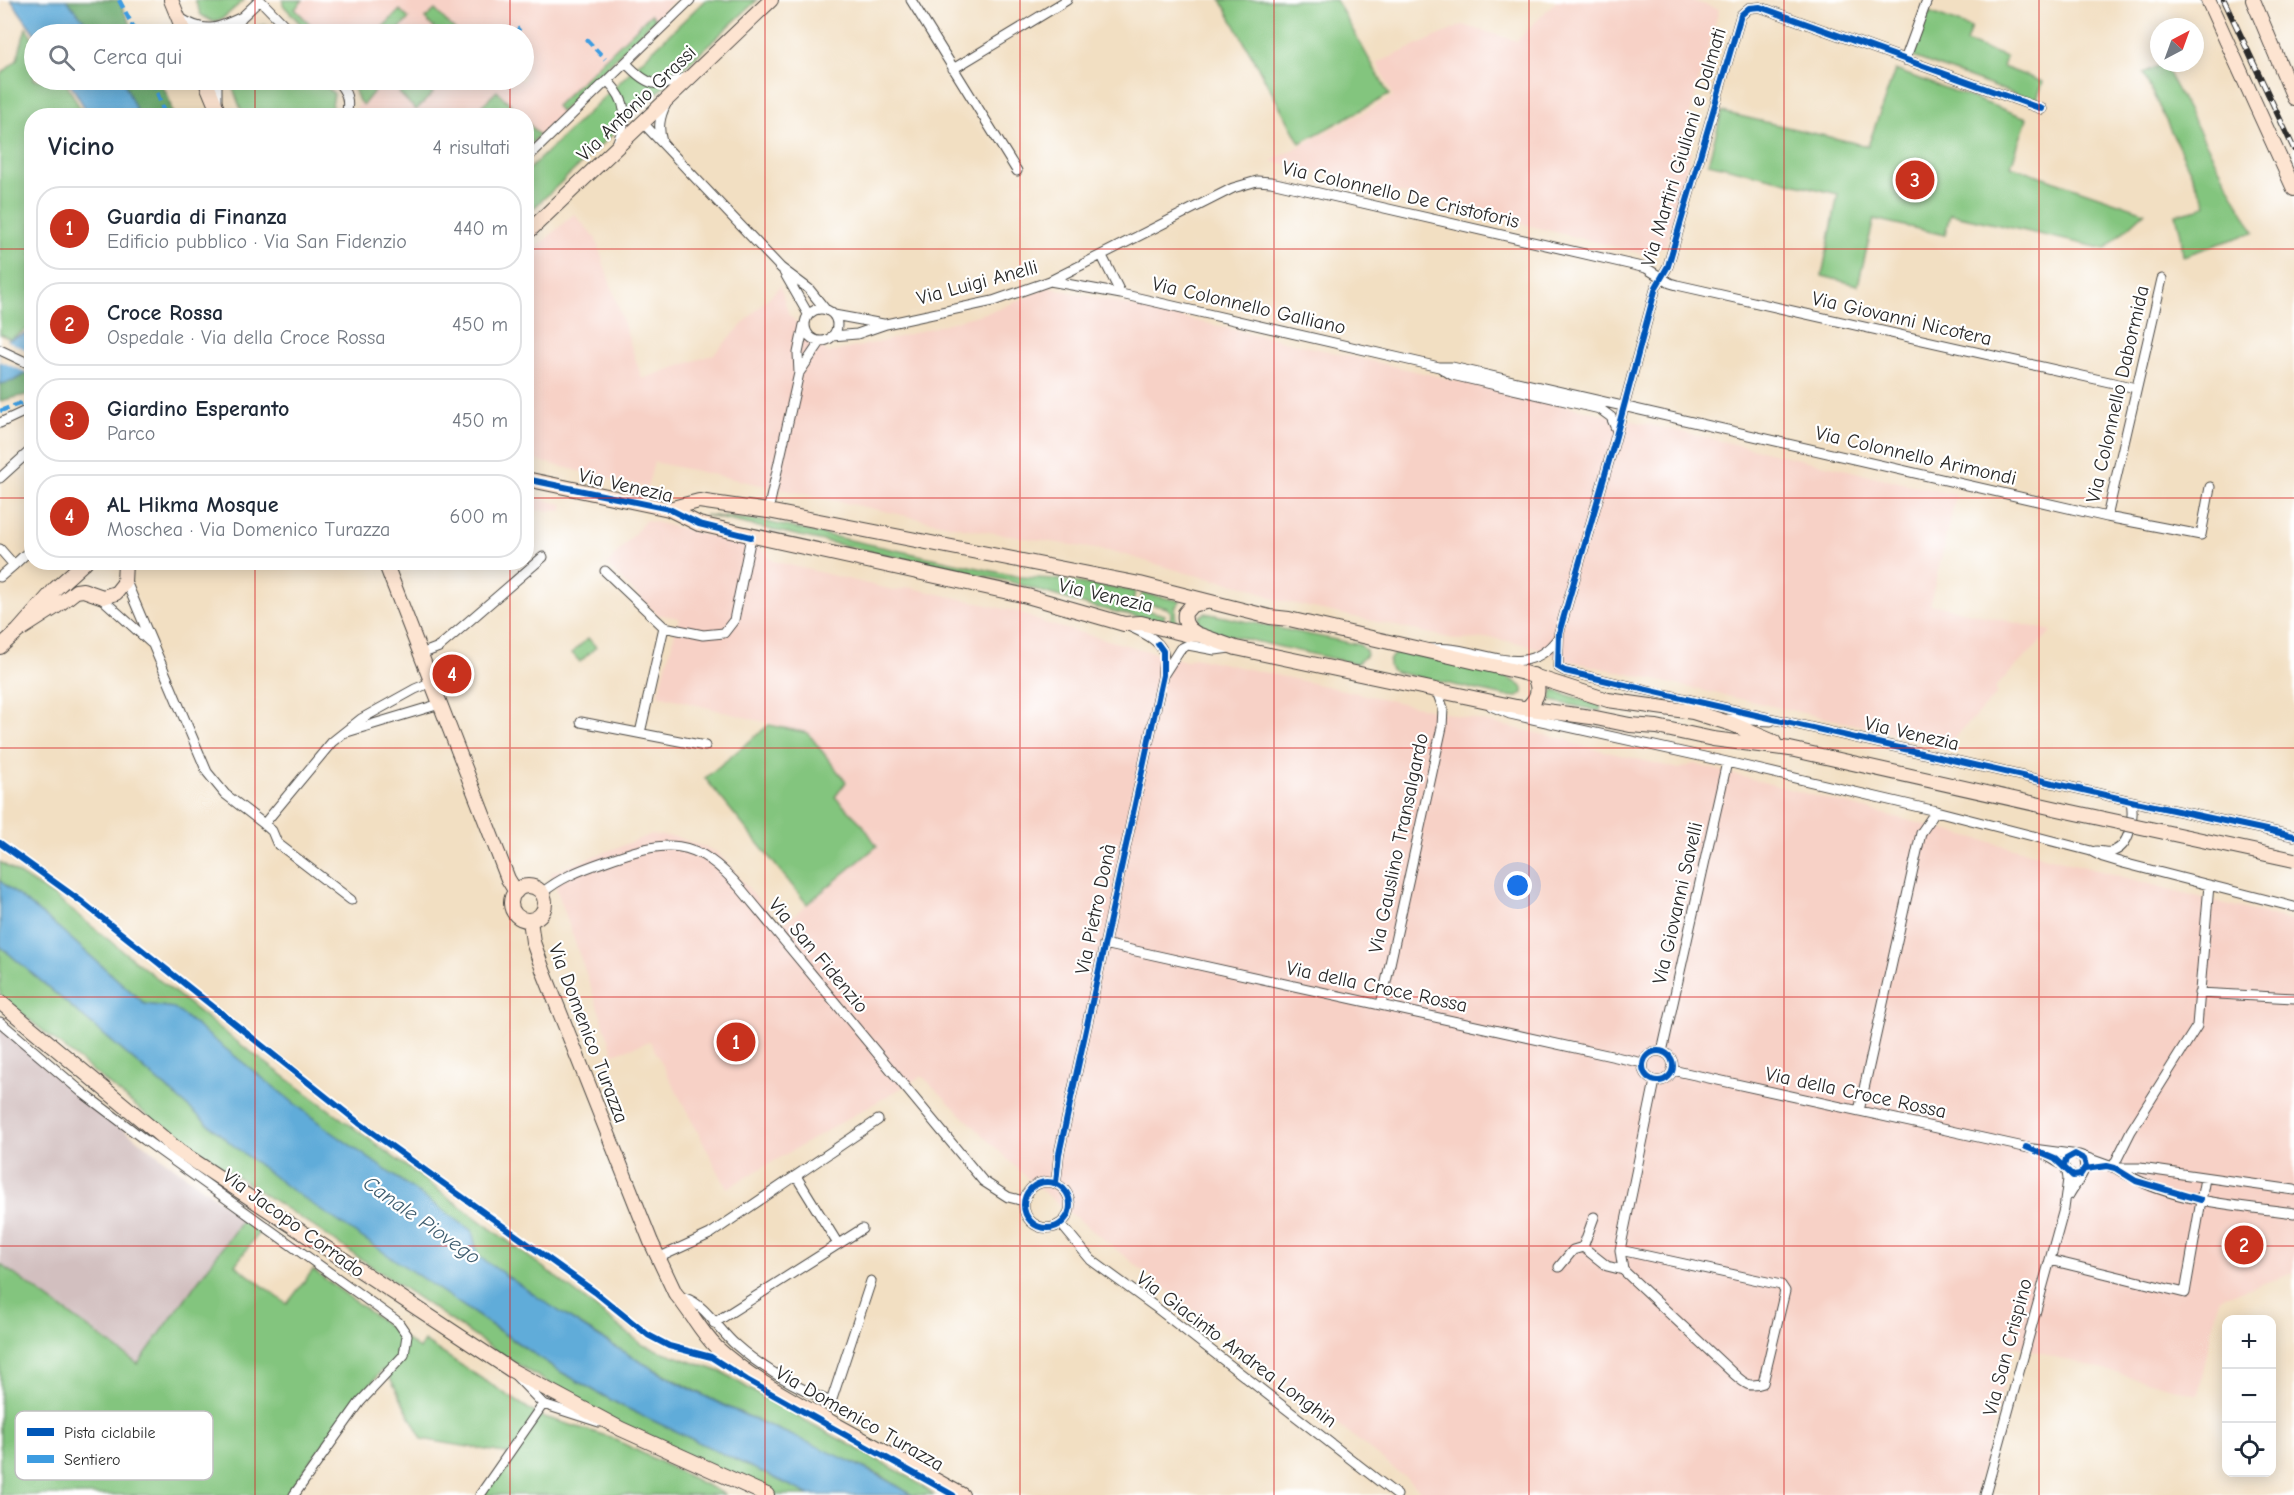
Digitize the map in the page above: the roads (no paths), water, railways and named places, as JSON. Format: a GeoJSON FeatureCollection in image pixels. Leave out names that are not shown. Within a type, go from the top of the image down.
{"type":"FeatureCollection","features":[{"type":"Feature","properties":{"kind":"main road"},"geometry":{"type":"LineString","coordinates":[[171,0],[181,24]]}},
{"type":"Feature","properties":{"kind":"main road","name":"Via Antonio Grassi"},"geometry":{"type":"LineString","coordinates":[[534,226],[771,0]]}},
{"type":"Feature","properties":{"kind":"main road"},"geometry":{"type":"LineString","coordinates":[[2208,0],[2294,189]]}},
{"type":"Feature","properties":{"kind":"main road"},"geometry":{"type":"LineString","coordinates":[[2253,0],[2294,98]]}},
{"type":"Feature","properties":{"kind":"main road"},"geometry":{"type":"LineString","coordinates":[[209,90],[217,108]]}},
{"type":"Feature","properties":{"kind":"main road","name":"Via Venezia"},"geometry":{"type":"LineString","coordinates":[[534,481],[669,508],[699,524],[1027,596],[1124,624],[1141,624],[1200,635],[1236,648],[1527,708],[1630,725],[1657,726],[1713,739],[1790,749],[2294,860]]}},
{"type":"Feature","properties":{"kind":"main road","name":"Via Venezia"},"geometry":{"type":"LineString","coordinates":[[669,508],[699,501],[768,511],[1140,584],[1207,602],[1533,675],[1608,700],[1670,708],[1715,718],[1790,749]]}},
{"type":"Feature","properties":{"kind":"main road"},"geometry":{"type":"LineString","coordinates":[[0,647],[18,631],[48,596],[77,570]]}},
{"type":"Feature","properties":{"kind":"main road"},"geometry":{"type":"LineString","coordinates":[[84,570],[82,579],[84,585],[96,595]]}},
{"type":"Feature","properties":{"kind":"main road"},"geometry":{"type":"LineString","coordinates":[[18,631],[76,591],[83,590],[107,596],[116,593],[122,587],[124,570]]}},
{"type":"Feature","properties":{"kind":"main road"},"geometry":{"type":"LineString","coordinates":[[388,570],[508,879],[516,892]]}},
{"type":"Feature","properties":{"kind":"main road"},"geometry":{"type":"LineString","coordinates":[[1200,635],[1188,628],[1185,613],[1192,605],[1207,602]]}},
{"type":"Feature","properties":{"kind":"main road"},"geometry":{"type":"LineString","coordinates":[[1527,708],[1535,701],[1538,694],[1538,684],[1533,675]]}},
{"type":"Feature","properties":{"kind":"main road"},"geometry":{"type":"LineString","coordinates":[[526,887],[537,889],[542,893],[545,907],[537,918],[530,920],[520,918],[513,911],[512,901],[516,892],[526,887]]}},
{"type":"Feature","properties":{"kind":"main road","name":"Via Domenico Turazza"},"geometry":{"type":"LineString","coordinates":[[530,920],[533,942],[543,970],[658,1258],[675,1293],[714,1345],[741,1368],[807,1408],[962,1495]]}},
{"type":"Feature","properties":{"kind":"main road","name":"Via Jacopo Corrado"},"geometry":{"type":"LineString","coordinates":[[0,1002],[179,1151],[511,1370],[621,1429],[767,1495]]}},
{"type":"Feature","properties":{"kind":"street"},"geometry":{"type":"LineString","coordinates":[[237,24],[260,0],[283,24]]}},
{"type":"Feature","properties":{"kind":"street"},"geometry":{"type":"LineString","coordinates":[[534,151],[690,0]]}},
{"type":"Feature","properties":{"kind":"street"},"geometry":{"type":"LineString","coordinates":[[911,0],[1017,171]]}},
{"type":"Feature","properties":{"kind":"street"},"geometry":{"type":"LineString","coordinates":[[953,69],[1067,0]]}},
{"type":"Feature","properties":{"kind":"street"},"geometry":{"type":"LineString","coordinates":[[1905,60],[1927,0]]}},
{"type":"Feature","properties":{"kind":"street","name":"Via Martiri Giuliani e Dalmati"},"geometry":{"type":"LineString","coordinates":[[1559,636],[1656,286],[1668,266],[1741,15],[1749,8],[1760,7],[2042,110]]}},
{"type":"Feature","properties":{"kind":"street"},"geometry":{"type":"LineString","coordinates":[[178,17],[188,24]]}},
{"type":"Feature","properties":{"kind":"street"},"geometry":{"type":"LineString","coordinates":[[223,24],[242,17]]}},
{"type":"Feature","properties":{"kind":"street"},"geometry":{"type":"LineString","coordinates":[[626,63],[638,76],[657,85],[669,84],[695,74]]}},
{"type":"Feature","properties":{"kind":"street"},"geometry":{"type":"LineString","coordinates":[[608,81],[623,101],[625,113],[622,132],[614,151]]}},
{"type":"Feature","properties":{"kind":"street"},"geometry":{"type":"LineString","coordinates":[[217,90],[218,108]]}},
{"type":"Feature","properties":{"kind":"street"},"geometry":{"type":"LineString","coordinates":[[343,90],[347,95],[348,108]]}},
{"type":"Feature","properties":{"kind":"street"},"geometry":{"type":"LineString","coordinates":[[663,144],[658,129],[660,115],[668,99]]}},
{"type":"Feature","properties":{"kind":"street"},"geometry":{"type":"LineString","coordinates":[[643,123],[781,268],[809,289],[825,309],[834,315],[837,325],[832,336],[821,341],[799,373]]}},
{"type":"Feature","properties":{"kind":"street","name":"Via Colonnello De Cristoforis"},"geometry":{"type":"LineString","coordinates":[[1076,269],[1233,188],[1257,181],[1271,182],[1646,268],[1662,277]]}},
{"type":"Feature","properties":{"kind":"street"},"geometry":{"type":"LineString","coordinates":[[1102,256],[1121,294]]}},
{"type":"Feature","properties":{"kind":"street"},"geometry":{"type":"LineString","coordinates":[[781,268],[808,314]]}},
{"type":"Feature","properties":{"kind":"street","name":"Via Luigi Anelli"},"geometry":{"type":"LineString","coordinates":[[832,336],[857,334],[886,324],[993,301],[1050,281],[1076,269]]}},
{"type":"Feature","properties":{"kind":"street","name":"Via Giovanni Nicotera"},"geometry":{"type":"LineString","coordinates":[[1662,277],[1670,283],[2136,388]]}},
{"type":"Feature","properties":{"kind":"street","name":"Via Colonnello Dabormida"},"geometry":{"type":"LineString","coordinates":[[2107,517],[2162,279]]}},
{"type":"Feature","properties":{"kind":"street","name":"Via Colonnello Galliano"},"geometry":{"type":"LineString","coordinates":[[1050,281],[1121,294],[1439,367],[1452,367],[1623,408]]}},
{"type":"Feature","properties":{"kind":"street"},"geometry":{"type":"LineString","coordinates":[[768,511],[799,373],[798,353],[804,326],[808,314],[813,310],[825,309]]}},
{"type":"Feature","properties":{"kind":"street","name":"Via Luigi Anelli"},"geometry":{"type":"LineString","coordinates":[[834,315],[886,324]]}},
{"type":"Feature","properties":{"kind":"street"},"geometry":{"type":"LineString","coordinates":[[804,326],[810,337],[821,341]]}},
{"type":"Feature","properties":{"kind":"street"},"geometry":{"type":"LineString","coordinates":[[0,350],[24,361]]}},
{"type":"Feature","properties":{"kind":"street","name":"Via Colonnello Galliano"},"geometry":{"type":"LineString","coordinates":[[1439,367],[1452,375],[1600,409],[1611,417],[1617,431]]}},
{"type":"Feature","properties":{"kind":"street","name":"Via Colonnello Arimondi"},"geometry":{"type":"LineString","coordinates":[[1623,408],[2107,517],[2201,535],[2210,487]]}},
{"type":"Feature","properties":{"kind":"street"},"geometry":{"type":"LineString","coordinates":[[0,423],[24,412]]}},
{"type":"Feature","properties":{"kind":"street"},"geometry":{"type":"LineString","coordinates":[[0,478],[24,456]]}},
{"type":"Feature","properties":{"kind":"street"},"geometry":{"type":"LineString","coordinates":[[605,571],[664,627],[703,635],[724,633],[734,620],[751,537]]}},
{"type":"Feature","properties":{"kind":"street"},"geometry":{"type":"LineString","coordinates":[[0,549],[14,565]]}},
{"type":"Feature","properties":{"kind":"street"},"geometry":{"type":"LineString","coordinates":[[0,577],[24,556]]}},
{"type":"Feature","properties":{"kind":"street"},"geometry":{"type":"LineString","coordinates":[[534,565],[543,557]]}},
{"type":"Feature","properties":{"kind":"street"},"geometry":{"type":"LineString","coordinates":[[125,570],[153,645],[207,772],[225,794],[272,831],[277,843],[351,900]]}},
{"type":"Feature","properties":{"kind":"street"},"geometry":{"type":"LineString","coordinates":[[421,654],[439,647],[528,570]]}},
{"type":"Feature","properties":{"kind":"street"},"geometry":{"type":"LineString","coordinates":[[96,595],[153,645]]}},
{"type":"Feature","properties":{"kind":"street","name":"Via Pietro Donà"},"geometry":{"type":"LineString","coordinates":[[1056,1183],[1059,1154],[1163,675],[1162,651],[1158,644],[1151,637],[1124,624]]}},
{"type":"Feature","properties":{"kind":"street"},"geometry":{"type":"LineString","coordinates":[[640,733],[664,627]]}},
{"type":"Feature","properties":{"kind":"street"},"geometry":{"type":"LineString","coordinates":[[1559,636],[1559,683]]}},
{"type":"Feature","properties":{"kind":"street","name":"Via Venezia"},"geometry":{"type":"LineString","coordinates":[[1423,649],[1446,647],[1519,662],[1531,661],[1551,649],[1559,636]]}},
{"type":"Feature","properties":{"kind":"street","name":"Via Pietro Donà"},"geometry":{"type":"LineString","coordinates":[[1163,675],[1175,654],[1188,645],[1215,650],[1236,648]]}},
{"type":"Feature","properties":{"kind":"street","name":"Via Venezia"},"geometry":{"type":"LineString","coordinates":[[1558,667],[1564,671],[2294,836]]}},
{"type":"Feature","properties":{"kind":"street"},"geometry":{"type":"LineString","coordinates":[[264,824],[332,742],[361,719],[432,682]]}},
{"type":"Feature","properties":{"kind":"street","name":"Via Gauslino Transalgardo"},"geometry":{"type":"LineString","coordinates":[[1381,1005],[1442,727],[1443,708],[1436,689]]}},
{"type":"Feature","properties":{"kind":"street","name":"Via Venezia"},"geometry":{"type":"LineString","coordinates":[[1466,696],[1510,714],[1936,811],[2091,851],[2109,853],[2118,848],[2130,833],[2134,814],[2131,801]]}},
{"type":"Feature","properties":{"kind":"street"},"geometry":{"type":"LineString","coordinates":[[342,734],[440,704]]}},
{"type":"Feature","properties":{"kind":"street","name":"Via Venezia"},"geometry":{"type":"LineString","coordinates":[[1715,718],[1763,722],[1779,719]]}},
{"type":"Feature","properties":{"kind":"street"},"geometry":{"type":"LineString","coordinates":[[581,722],[705,746]]}},
{"type":"Feature","properties":{"kind":"street","name":"Via Giovanni Savelli"},"geometry":{"type":"LineString","coordinates":[[1662,1052],[1727,762]]}},
{"type":"Feature","properties":{"kind":"street"},"geometry":{"type":"LineString","coordinates":[[1859,1111],[1921,833],[1936,811]]}},
{"type":"Feature","properties":{"kind":"street","name":"Via San Fidenzio"},"geometry":{"type":"LineString","coordinates":[[542,893],[569,874],[647,848],[666,845],[688,848],[710,858],[736,883],[983,1181],[1008,1197],[1024,1201]]}},
{"type":"Feature","properties":{"kind":"street","name":"Via Venezia"},"geometry":{"type":"LineString","coordinates":[[2091,851],[2103,857],[2294,907]]}},
{"type":"Feature","properties":{"kind":"street"},"geometry":{"type":"LineString","coordinates":[[2112,1167],[2131,1131],[2197,1026],[2209,885]]}},
{"type":"Feature","properties":{"kind":"street","name":"Via della Croce Rossa"},"geometry":{"type":"LineString","coordinates":[[1104,944],[1643,1063]]}},
{"type":"Feature","properties":{"kind":"street"},"geometry":{"type":"LineString","coordinates":[[2199,993],[2294,998]]}},
{"type":"Feature","properties":{"kind":"street","name":"Via Jacopo Corrado"},"geometry":{"type":"LineString","coordinates":[[0,1022],[83,1093],[398,1322],[407,1335],[404,1355],[360,1402],[294,1495]]}},
{"type":"Feature","properties":{"kind":"street"},"geometry":{"type":"LineString","coordinates":[[1662,1052],[1672,1061],[1672,1070],[1665,1079],[1655,1081],[1646,1076],[1643,1063],[1650,1053],[1662,1052]]}},
{"type":"Feature","properties":{"kind":"street","name":"Via della Croce Rossa"},"geometry":{"type":"LineString","coordinates":[[1672,1070],[2033,1149],[2077,1156],[2112,1167],[2136,1181],[2201,1200],[2294,1213]]}},
{"type":"Feature","properties":{"kind":"street"},"geometry":{"type":"LineString","coordinates":[[1623,1270],[1620,1250],[1655,1081]]}},
{"type":"Feature","properties":{"kind":"street"},"geometry":{"type":"LineString","coordinates":[[658,1258],[710,1234],[878,1120]]}},
{"type":"Feature","properties":{"kind":"street","name":"Via della Croce Rossa"},"geometry":{"type":"LineString","coordinates":[[2033,1149],[2066,1169]]}},
{"type":"Feature","properties":{"kind":"street"},"geometry":{"type":"LineString","coordinates":[[2077,1156],[2086,1162],[2083,1172],[2073,1176],[2066,1169],[2066,1159],[2077,1156]]}},
{"type":"Feature","properties":{"kind":"street","name":"Via della Croce Rossa"},"geometry":{"type":"LineString","coordinates":[[2083,1172],[2112,1167],[2140,1168],[2294,1190]]}},
{"type":"Feature","properties":{"kind":"street","name":"Via San Crispino"},"geometry":{"type":"LineString","coordinates":[[1985,1495],[2064,1209],[2068,1179],[2066,1169]]}},
{"type":"Feature","properties":{"kind":"street","name":"Via San Crispino"},"geometry":{"type":"LineString","coordinates":[[2064,1209],[2083,1172]]}},
{"type":"Feature","properties":{"kind":"street"},"geometry":{"type":"LineString","coordinates":[[796,1176],[838,1244]]}},
{"type":"Feature","properties":{"kind":"street"},"geometry":{"type":"LineString","coordinates":[[2050,1260],[2185,1293],[2205,1178]]}},
{"type":"Feature","properties":{"kind":"street"},"geometry":{"type":"LineString","coordinates":[[1049,1182],[1056,1183],[1063,1188],[1070,1202],[1070,1210],[1061,1224],[1046,1228],[1032,1223],[1027,1216],[1024,1201],[1030,1189],[1049,1182]]}},
{"type":"Feature","properties":{"kind":"street"},"geometry":{"type":"LineString","coordinates":[[1583,1247],[1594,1217]]}},
{"type":"Feature","properties":{"kind":"street","name":"Via Giacinto Andrea Longhin"},"geometry":{"type":"LineString","coordinates":[[1061,1224],[1091,1260],[1235,1368],[1397,1495]]}},
{"type":"Feature","properties":{"kind":"street"},"geometry":{"type":"LineString","coordinates":[[714,1323],[862,1229]]}},
{"type":"Feature","properties":{"kind":"street"},"geometry":{"type":"LineString","coordinates":[[1583,1247],[1607,1266],[1623,1270],[1746,1385],[1754,1386],[1763,1383],[1785,1291],[1781,1285],[1620,1250]]}},
{"type":"Feature","properties":{"kind":"street"},"geometry":{"type":"LineString","coordinates":[[1559,1267],[1573,1250],[1583,1247]]}},
{"type":"Feature","properties":{"kind":"street","name":"Via Domenico Turazza"},"geometry":{"type":"LineString","coordinates":[[681,1299],[691,1299],[696,1303],[735,1345],[752,1357],[807,1392],[831,1402],[871,1281]]}},
{"type":"Feature","properties":{"kind":"street","name":"Via Jacopo Corrado"},"geometry":{"type":"LineString","coordinates":[[511,1370],[543,1404],[621,1429]]}},
{"type":"Feature","properties":{"kind":"street"},"geometry":{"type":"LineString","coordinates":[[480,1495],[543,1404]]}},
{"type":"Feature","properties":{"kind":"water"},"geometry":{"type":"Polygon","coordinates":[[[11,0],[66,0],[87,24],[28,24],[11,0]]]}},
{"type":"Feature","properties":{"kind":"water"},"geometry":{"type":"Polygon","coordinates":[[[74,90],[127,90],[135,108],[85,108],[74,90]]]}},
{"type":"Feature","properties":{"kind":"water"},"geometry":{"type":"Polygon","coordinates":[[[24,334],[24,375],[13,381],[0,384],[0,343],[24,334]]]}},
{"type":"Feature","properties":{"kind":"water","name":"Canale Piovego"},"geometry":{"type":"Polygon","coordinates":[[[0,881],[60,929],[145,1004],[174,1008],[323,1126],[472,1231],[478,1256],[536,1296],[656,1371],[743,1414],[841,1457],[912,1495],[810,1495],[620,1405],[561,1372],[290,1189],[234,1146],[0,946],[0,881]]]}},
{"type":"Feature","properties":{"kind":"railway"},"geometry":{"type":"LineString","coordinates":[[2224,0],[2294,149]]}},
{"type":"Feature","properties":{"kind":"place","name":"Giardino Esperanto"},"geometry":{"type":"Point","coordinates":[1915,180]}},
{"type":"Feature","properties":{"kind":"place","name":"AL Hikma Mosque"},"geometry":{"type":"Point","coordinates":[452,674]}},
{"type":"Feature","properties":{"kind":"place","name":"Guardia di Finanza"},"geometry":{"type":"Point","coordinates":[736,1042]}},
{"type":"Feature","properties":{"kind":"place","name":"Croce Rossa"},"geometry":{"type":"Point","coordinates":[2244,1245]}}]}
